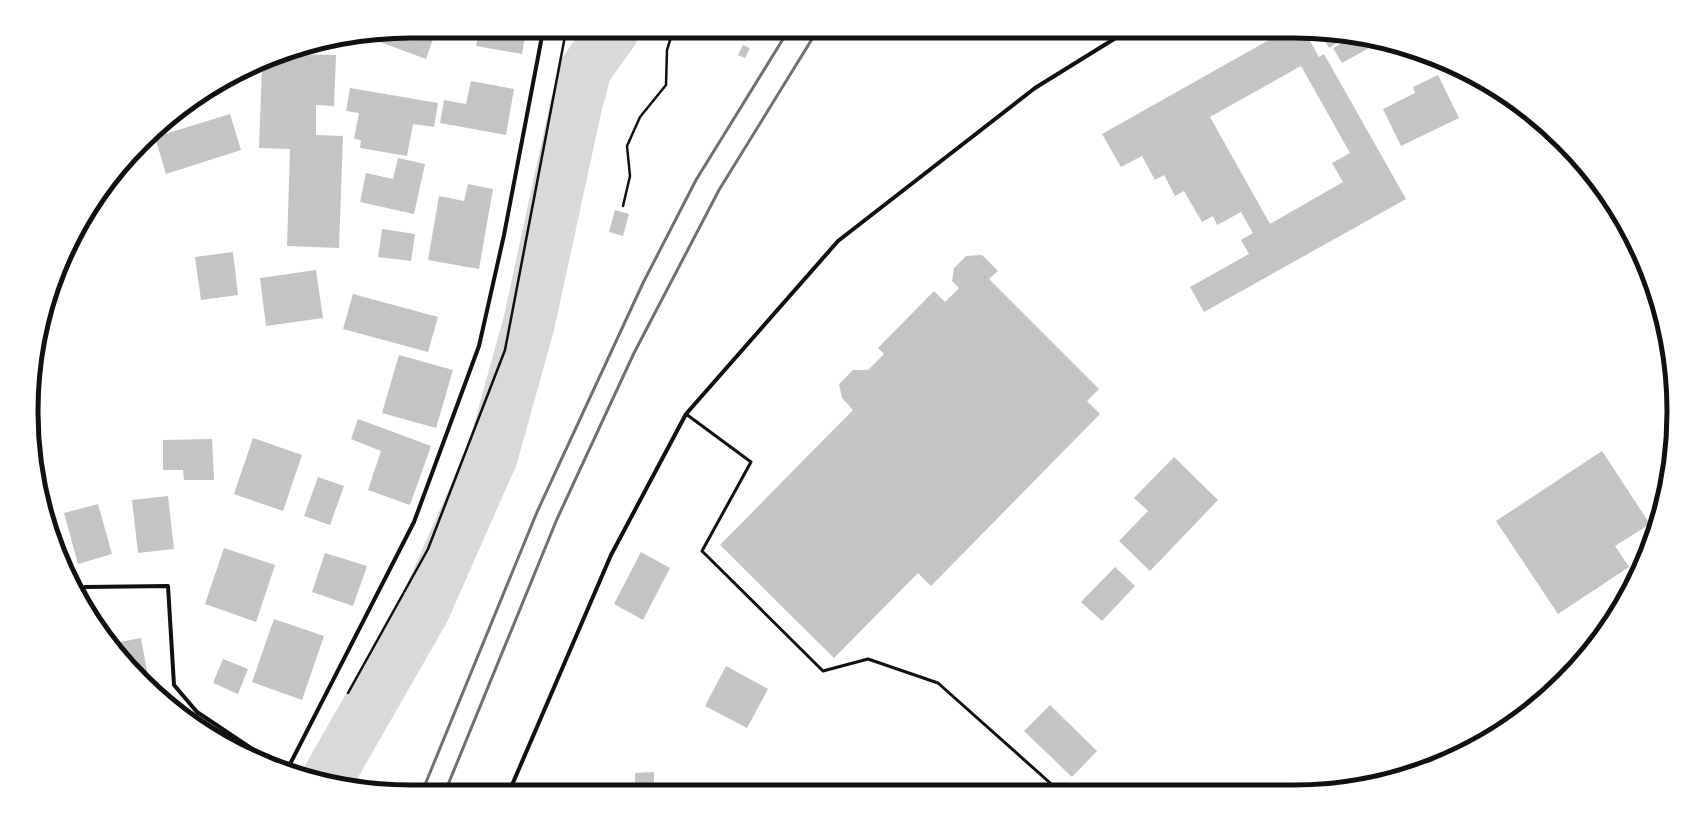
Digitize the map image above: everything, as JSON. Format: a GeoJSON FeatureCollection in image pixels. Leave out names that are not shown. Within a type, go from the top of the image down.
{"type":"FeatureCollection","features":[{"type":"Feature","properties":{"kind":"street"},"geometry":{"type":"LineString","coordinates":[[290,765],[414,522],[479,346],[504,235],[542,38]]}},
{"type":"Feature","properties":{"kind":"street"},"geometry":{"type":"LineString","coordinates":[[512,785],[611,555],[686,414],[838,241],[1035,88],[1115,38]]}},
{"type":"Feature","properties":{"kind":"street"},"geometry":{"type":"LineString","coordinates":[[83,588],[168,586],[174,685],[197,712],[253,749]]}},
{"type":"Feature","properties":{"kind":"lane"},"geometry":{"type":"LineString","coordinates":[[686,414],[751,462],[702,551],[823,671],[868,659],[938,683],[1052,785]]}},
{"type":"Feature","properties":{"kind":"path"},"geometry":{"type":"LineString","coordinates":[[623,206],[630,176],[627,146],[640,117],[666,84],[667,50],[670,38]]}},
{"type":"Feature","properties":{"kind":"building"},"geometry":{"type":"Polygon","coordinates":[[[434,38],[426,59],[375,40],[434,38]]]}},
{"type":"Feature","properties":{"kind":"building"},"geometry":{"type":"Polygon","coordinates":[[[478,38],[525,38],[522,54],[476,46],[478,38]]]}},
{"type":"Feature","properties":{"kind":"building"},"geometry":{"type":"Polygon","coordinates":[[[1273,38],[1309,39],[1319,57],[1324,54],[1406,199],[1204,312],[1190,287],[1249,254],[1241,240],[1253,233],[1241,212],[1217,225],[1213,216],[1202,222],[1184,191],[1175,196],[1164,175],[1155,180],[1142,156],[1121,167],[1102,134],[1273,38]],[[1301,66],[1210,117],[1270,224],[1343,182],[1332,163],[1350,153],[1301,66]]]}},
{"type":"Feature","properties":{"kind":"building"},"geometry":{"type":"Polygon","coordinates":[[[1324,40],[1340,41],[1329,48],[1324,40]]]}},
{"type":"Feature","properties":{"kind":"building"},"geometry":{"type":"Polygon","coordinates":[[[1345,41],[1367,45],[1369,48],[1342,63],[1333,48],[1345,41]]]}},
{"type":"Feature","properties":{"kind":"building"},"geometry":{"type":"Polygon","coordinates":[[[743,45],[750,48],[745,58],[738,55],[743,45]]]}},
{"type":"Feature","properties":{"kind":"building"},"geometry":{"type":"Polygon","coordinates":[[[303,54],[336,55],[334,106],[316,105],[316,135],[343,136],[339,248],[287,246],[290,149],[259,148],[262,69],[303,54]]]}},
{"type":"Feature","properties":{"kind":"building"},"geometry":{"type":"Polygon","coordinates":[[[1438,75],[1459,118],[1401,146],[1383,109],[1415,93],[1413,87],[1438,75]]]}},
{"type":"Feature","properties":{"kind":"building"},"geometry":{"type":"Polygon","coordinates":[[[471,81],[514,89],[506,135],[440,123],[444,100],[466,104],[471,81]]]}},
{"type":"Feature","properties":{"kind":"building"},"geometry":{"type":"Polygon","coordinates":[[[350,88],[438,103],[434,127],[413,124],[407,156],[360,148],[361,140],[354,139],[359,113],[346,111],[350,88]]]}},
{"type":"Feature","properties":{"kind":"building"},"geometry":{"type":"Polygon","coordinates":[[[230,114],[241,150],[166,174],[156,139],[160,135],[230,114]]]}},
{"type":"Feature","properties":{"kind":"building"},"geometry":{"type":"Polygon","coordinates":[[[398,158],[425,164],[414,214],[360,202],[366,173],[393,179],[398,158]]]}},
{"type":"Feature","properties":{"kind":"building"},"geometry":{"type":"Polygon","coordinates":[[[468,184],[493,189],[479,269],[428,260],[439,196],[464,201],[468,184]]]}},
{"type":"Feature","properties":{"kind":"building"},"geometry":{"type":"Polygon","coordinates":[[[615,210],[629,214],[623,236],[609,232],[615,210]]]}},
{"type":"Feature","properties":{"kind":"building"},"geometry":{"type":"Polygon","coordinates":[[[382,229],[415,234],[411,261],[378,257],[382,229]]]}},
{"type":"Feature","properties":{"kind":"building"},"geometry":{"type":"Polygon","coordinates":[[[233,252],[238,295],[201,300],[195,257],[233,252]]]}},
{"type":"Feature","properties":{"kind":"building"},"geometry":{"type":"Polygon","coordinates":[[[982,255],[998,271],[989,279],[1099,389],[1087,401],[1100,414],[931,586],[918,573],[834,658],[720,545],[853,410],[842,398],[839,384],[853,370],[868,370],[884,354],[878,348],[934,291],[945,302],[959,288],[952,281],[954,268],[966,256],[982,255]]]}},
{"type":"Feature","properties":{"kind":"building"},"geometry":{"type":"Polygon","coordinates":[[[316,270],[323,318],[266,326],[260,278],[316,270]]]}},
{"type":"Feature","properties":{"kind":"building"},"geometry":{"type":"Polygon","coordinates":[[[353,294],[438,317],[428,352],[343,329],[353,294]]]}},
{"type":"Feature","properties":{"kind":"building"},"geometry":{"type":"Polygon","coordinates":[[[399,355],[453,370],[436,428],[382,413],[399,355]]]}},
{"type":"Feature","properties":{"kind":"building"},"geometry":{"type":"Polygon","coordinates":[[[358,419],[431,446],[410,505],[368,490],[381,451],[351,439],[358,419]]]}},
{"type":"Feature","properties":{"kind":"building"},"geometry":{"type":"Polygon","coordinates":[[[253,438],[302,455],[283,511],[234,494],[253,438]]]}},
{"type":"Feature","properties":{"kind":"building"},"geometry":{"type":"Polygon","coordinates":[[[212,439],[214,480],[184,480],[183,470],[163,470],[163,440],[212,439]]]}},
{"type":"Feature","properties":{"kind":"building"},"geometry":{"type":"Polygon","coordinates":[[[1602,451],[1650,523],[1615,546],[1629,567],[1558,614],[1496,521],[1602,451]]]}},
{"type":"Feature","properties":{"kind":"building"},"geometry":{"type":"Polygon","coordinates":[[[1174,457],[1218,500],[1150,571],[1119,541],[1148,511],[1134,498],[1174,457]]]}},
{"type":"Feature","properties":{"kind":"building"},"geometry":{"type":"Polygon","coordinates":[[[318,477],[344,486],[330,525],[304,516],[318,477]]]}},
{"type":"Feature","properties":{"kind":"building"},"geometry":{"type":"Polygon","coordinates":[[[168,496],[174,549],[138,553],[132,500],[168,496]]]}},
{"type":"Feature","properties":{"kind":"building"},"geometry":{"type":"Polygon","coordinates":[[[98,504],[112,554],[78,564],[64,513],[98,504]]]}},
{"type":"Feature","properties":{"kind":"building"},"geometry":{"type":"Polygon","coordinates":[[[224,548],[275,565],[256,622],[205,604],[224,548]]]}},
{"type":"Feature","properties":{"kind":"building"},"geometry":{"type":"Polygon","coordinates":[[[641,552],[670,568],[643,620],[614,604],[641,552]]]}},
{"type":"Feature","properties":{"kind":"building"},"geometry":{"type":"Polygon","coordinates":[[[325,553],[367,566],[353,606],[312,592],[325,553]]]}},
{"type":"Feature","properties":{"kind":"building"},"geometry":{"type":"Polygon","coordinates":[[[1115,567],[1135,586],[1102,621],[1081,602],[1115,567]]]}},
{"type":"Feature","properties":{"kind":"building"},"geometry":{"type":"Polygon","coordinates":[[[274,619],[324,636],[302,700],[252,682],[274,619]]]}},
{"type":"Feature","properties":{"kind":"building"},"geometry":{"type":"Polygon","coordinates":[[[141,638],[148,677],[131,658],[118,642],[141,638]]]}},
{"type":"Feature","properties":{"kind":"building"},"geometry":{"type":"Polygon","coordinates":[[[223,659],[248,669],[238,694],[213,683],[223,659]]]}},
{"type":"Feature","properties":{"kind":"building"},"geometry":{"type":"Polygon","coordinates":[[[726,666],[768,689],[747,728],[705,706],[726,666]]]}},
{"type":"Feature","properties":{"kind":"building"},"geometry":{"type":"Polygon","coordinates":[[[1050,705],[1097,751],[1072,777],[1024,731],[1050,705]]]}},
{"type":"Feature","properties":{"kind":"building"},"geometry":{"type":"Polygon","coordinates":[[[654,772],[654,785],[635,785],[635,773],[654,772]]]}},
{"type":"Feature","properties":{"kind":"waterway"},"geometry":{"type":"LineString","coordinates":[[329,776],[424,610],[492,456],[529,323],[576,106],[586,69],[608,38]]}},
{"type":"Feature","properties":{"kind":"railway"},"geometry":{"type":"LineString","coordinates":[[425,785],[537,512],[643,283],[696,180],[784,38]]}},
{"type":"Feature","properties":{"kind":"railway"},"geometry":{"type":"LineString","coordinates":[[448,785],[557,519],[634,353],[719,190],[813,38]]}}]}
